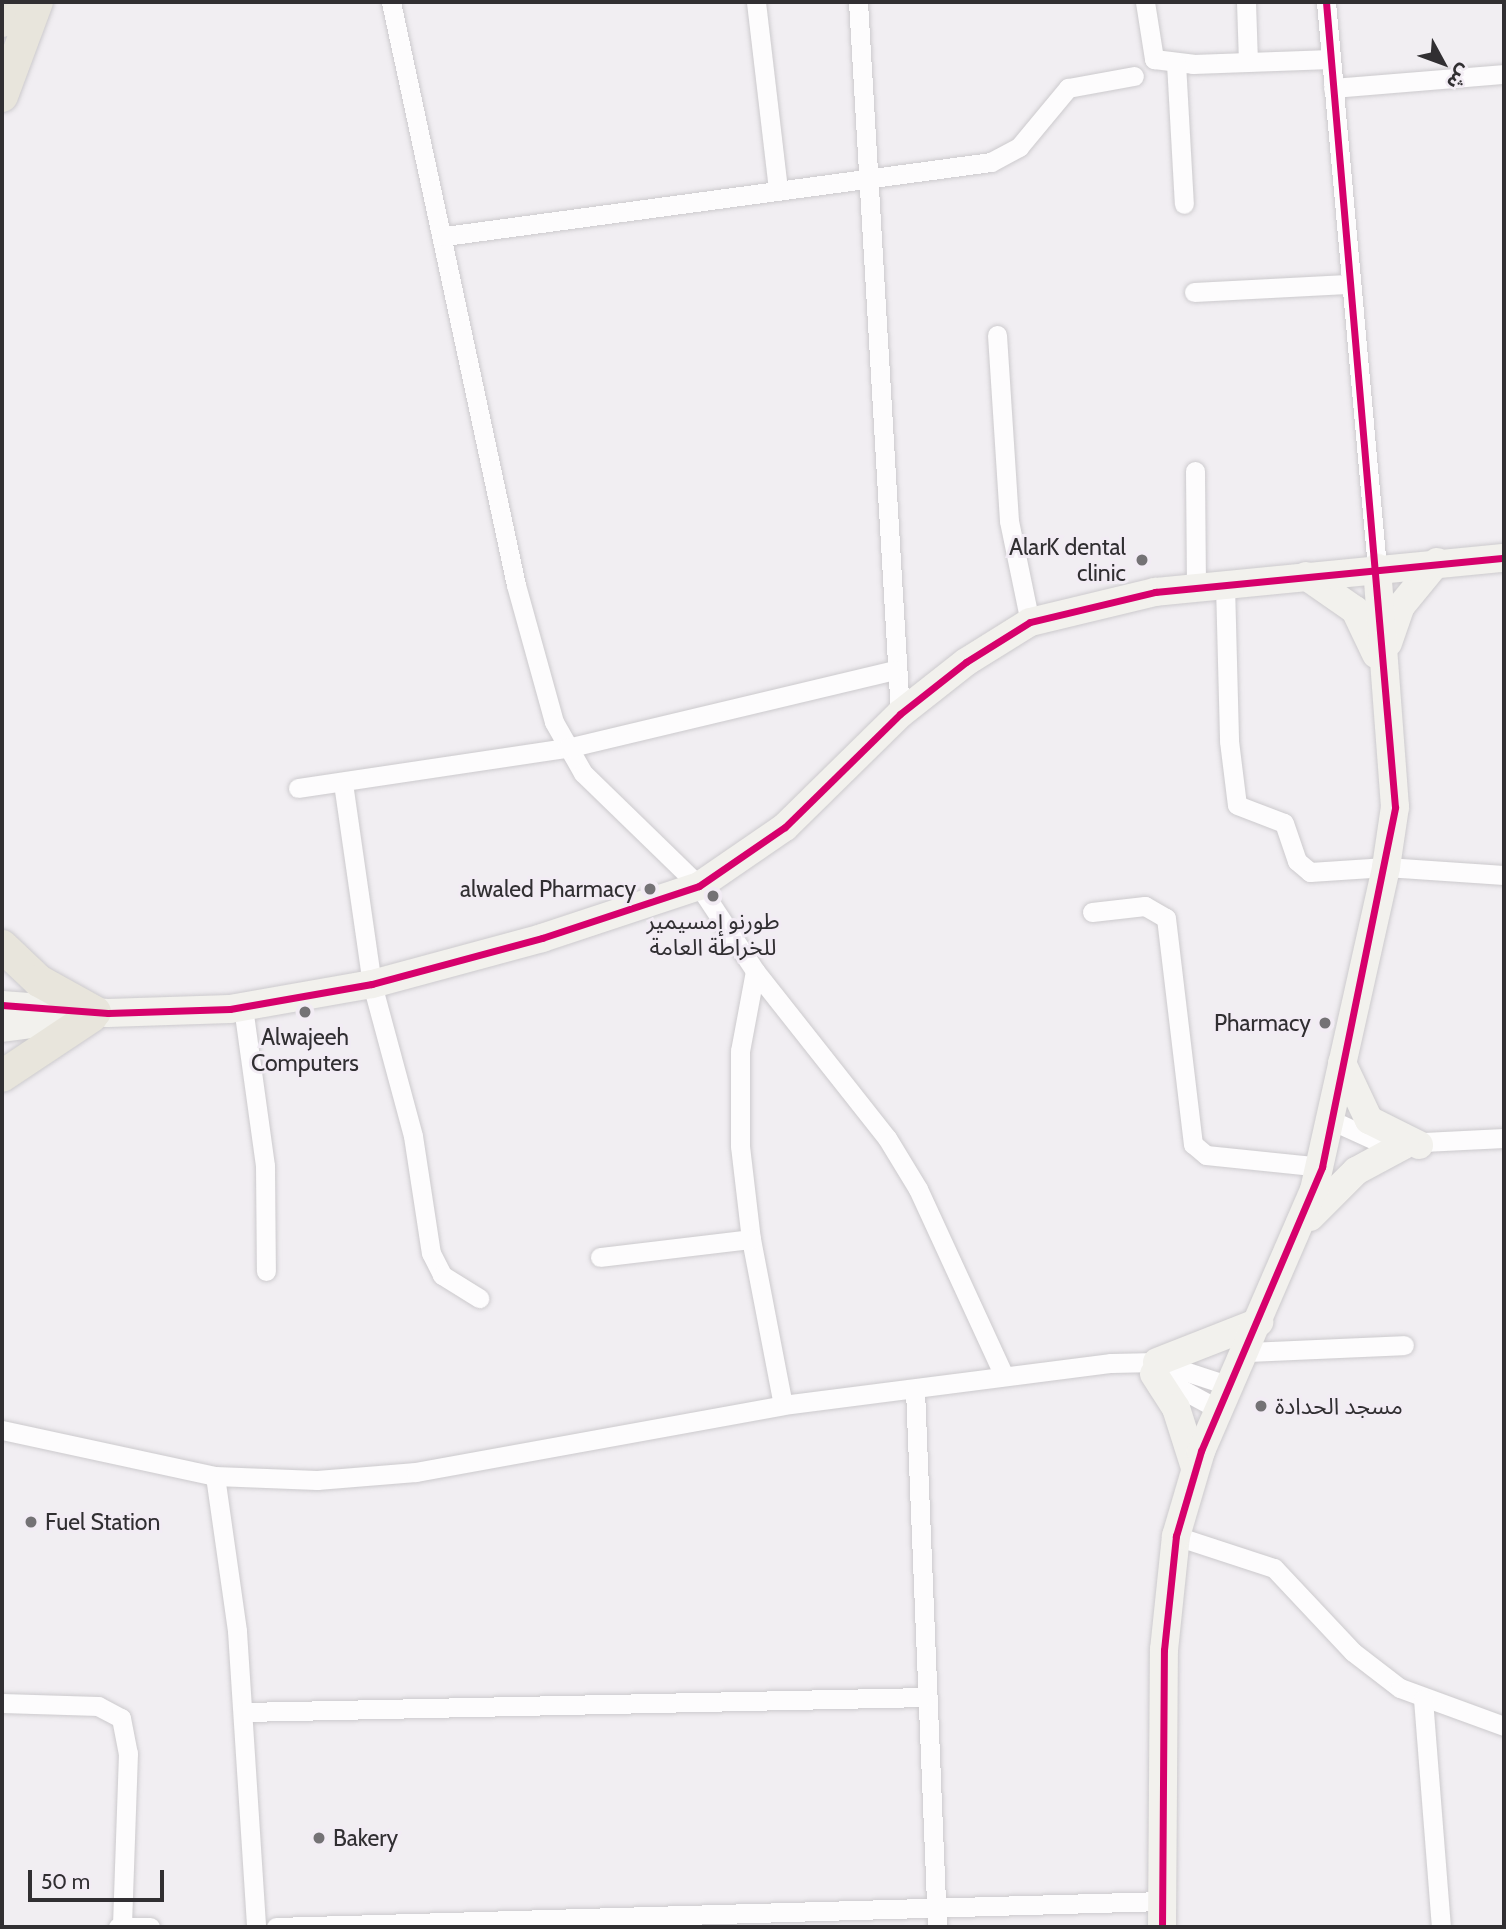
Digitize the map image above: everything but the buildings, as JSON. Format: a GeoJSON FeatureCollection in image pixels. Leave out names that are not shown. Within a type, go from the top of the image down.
{"type":"FeatureCollection","features":[{"type":"Feature","properties":{"kind":"main road"},"geometry":{"type":"LineString","coordinates":[[2,21],[10,2]]}},
{"type":"Feature","properties":{"kind":"main road"},"geometry":{"type":"LineString","coordinates":[[2,96],[37,2]]}},
{"type":"Feature","properties":{"kind":"main road"},"geometry":{"type":"LineString","coordinates":[[2,946],[39,981],[98,1014],[2,1076]]}},
{"type":"Feature","properties":{"kind":"street"},"geometry":{"type":"LineString","coordinates":[[391,2],[445,236],[516,585],[540,678],[567,748],[603,795],[699,886],[755,971],[880,1129],[918,1189],[1003,1374]]}},
{"type":"Feature","properties":{"kind":"street"},"geometry":{"type":"LineString","coordinates":[[756,2],[778,189]]}},
{"type":"Feature","properties":{"kind":"street"},"geometry":{"type":"LineString","coordinates":[[858,2],[894,670],[900,714]]}},
{"type":"Feature","properties":{"kind":"street"},"geometry":{"type":"LineString","coordinates":[[1145,2],[1150,55],[1175,63],[1331,59]]}},
{"type":"Feature","properties":{"kind":"street"},"geometry":{"type":"LineString","coordinates":[[1246,2],[1248,62]]}},
{"type":"Feature","properties":{"kind":"street"},"geometry":{"type":"LineString","coordinates":[[276,1927],[653,1924],[1162,1914],[1164,1650],[1176,1536],[1195,1468],[1300,1230],[1322,1167],[1333,1121],[1342,1062],[1386,867],[1395,807],[1377,568],[1347,284],[1326,2]]}},
{"type":"Feature","properties":{"kind":"street"},"geometry":{"type":"LineString","coordinates":[[1175,63],[1184,204]]}},
{"type":"Feature","properties":{"kind":"street"},"geometry":{"type":"LineString","coordinates":[[1333,88],[1504,74]]}},
{"type":"Feature","properties":{"kind":"street"},"geometry":{"type":"LineString","coordinates":[[445,236],[867,176],[991,162],[1019,147],[1068,88],[1134,76]]}},
{"type":"Feature","properties":{"kind":"street"},"geometry":{"type":"LineString","coordinates":[[1194,292],[1347,284]]}},
{"type":"Feature","properties":{"kind":"street"},"geometry":{"type":"LineString","coordinates":[[998,335],[1009,521],[1030,622]]}},
{"type":"Feature","properties":{"kind":"street"},"geometry":{"type":"LineString","coordinates":[[1195,471],[1196,589]]}},
{"type":"Feature","properties":{"kind":"street"},"geometry":{"type":"LineString","coordinates":[[2,1028],[98,1014],[243,1007],[372,984],[618,916],[699,886],[785,827],[900,714],[965,662],[1030,622],[1113,600],[1377,568],[1504,558]]}},
{"type":"Feature","properties":{"kind":"street"},"geometry":{"type":"LineString","coordinates":[[1386,669],[1401,606],[1437,562]]}},
{"type":"Feature","properties":{"kind":"street"},"geometry":{"type":"LineString","coordinates":[[1306,576],[1355,610],[1386,669]]}},
{"type":"Feature","properties":{"kind":"street"},"geometry":{"type":"LineString","coordinates":[[1225,585],[1229,741],[1237,806],[1284,823],[1301,869],[1333,874],[1386,867],[1504,875]]}},
{"type":"Feature","properties":{"kind":"street"},"geometry":{"type":"LineString","coordinates":[[298,788],[567,748],[894,670]]}},
{"type":"Feature","properties":{"kind":"street"},"geometry":{"type":"LineString","coordinates":[[343,783],[372,984],[413,1136],[434,1263],[448,1280],[479,1298]]}},
{"type":"Feature","properties":{"kind":"street"},"geometry":{"type":"LineString","coordinates":[[1092,912],[1145,906],[1166,918],[1193,1144],[1206,1155],[1322,1167]]}},
{"type":"Feature","properties":{"kind":"street"},"geometry":{"type":"LineString","coordinates":[[755,971],[738,1088],[751,1239],[783,1405]]}},
{"type":"Feature","properties":{"kind":"street"},"geometry":{"type":"LineString","coordinates":[[2,1005],[98,1014]]}},
{"type":"Feature","properties":{"kind":"street"},"geometry":{"type":"LineString","coordinates":[[243,1007],[265,1166],[266,1270]]}},
{"type":"Feature","properties":{"kind":"street"},"geometry":{"type":"LineString","coordinates":[[1342,1062],[1369,1120],[1412,1145]]}},
{"type":"Feature","properties":{"kind":"street"},"geometry":{"type":"LineString","coordinates":[[1333,1121],[1362,1138],[1412,1145],[1504,1138]]}},
{"type":"Feature","properties":{"kind":"street"},"geometry":{"type":"LineString","coordinates":[[1300,1230],[1356,1171],[1412,1145]]}},
{"type":"Feature","properties":{"kind":"street"},"geometry":{"type":"LineString","coordinates":[[600,1257],[751,1239]]}},
{"type":"Feature","properties":{"kind":"street"},"geometry":{"type":"LineString","coordinates":[[1156,1368],[1259,1322]]}},
{"type":"Feature","properties":{"kind":"street"},"geometry":{"type":"LineString","coordinates":[[1246,1352],[1404,1345]]}},
{"type":"Feature","properties":{"kind":"street"},"geometry":{"type":"LineString","coordinates":[[2,1430],[215,1476],[317,1480],[416,1472],[783,1405],[915,1390],[1003,1374],[1124,1363],[1156,1368],[1224,1398]]}},
{"type":"Feature","properties":{"kind":"street"},"geometry":{"type":"LineString","coordinates":[[1156,1368],[1176,1408],[1195,1468]]}},
{"type":"Feature","properties":{"kind":"street"},"geometry":{"type":"LineString","coordinates":[[915,1390],[925,1697],[936,1917]]}},
{"type":"Feature","properties":{"kind":"street"},"geometry":{"type":"LineString","coordinates":[[215,1476],[244,1712],[256,1927]]}},
{"type":"Feature","properties":{"kind":"street"},"geometry":{"type":"LineString","coordinates":[[1176,1536],[1274,1568],[1353,1652],[1423,1699],[1504,1726]]}},
{"type":"Feature","properties":{"kind":"street"},"geometry":{"type":"LineString","coordinates":[[244,1712],[925,1697]]}},
{"type":"Feature","properties":{"kind":"street"},"geometry":{"type":"LineString","coordinates":[[1423,1699],[1441,1927]]}},
{"type":"Feature","properties":{"kind":"street"},"geometry":{"type":"LineString","coordinates":[[2,1703],[98,1706],[121,1718],[128,1753],[121,1927],[150,1927]]}},
{"type":"Feature","properties":{"kind":"cycle path"},"geometry":{"type":"LineString","coordinates":[[1162,1927],[1164,1650],[1176,1536],[1201,1451],[1322,1167],[1395,807],[1326,2]]}},
{"type":"Feature","properties":{"kind":"cycle path"},"geometry":{"type":"LineString","coordinates":[[2,1005],[108,1013],[230,1009],[372,984],[542,938],[699,886],[785,827],[900,714],[966,662],[1030,622],[1155,592],[1504,558]]}},
{"type":"Feature","properties":{"kind":"place","name":"AlarK dental clinic"},"geometry":{"type":"Point","coordinates":[1142,560]}},
{"type":"Feature","properties":{"kind":"place","name":"alwaled Pharmacy"},"geometry":{"type":"Point","coordinates":[650,889]}},
{"type":"Feature","properties":{"kind":"place","name":"طورنو إمسيمير للخراطة العامة"},"geometry":{"type":"Point","coordinates":[713,896]}},
{"type":"Feature","properties":{"kind":"place","name":"Alwajeeh Computers"},"geometry":{"type":"Point","coordinates":[305,1012]}},
{"type":"Feature","properties":{"kind":"place","name":"Pharmacy"},"geometry":{"type":"Point","coordinates":[1325,1023]}},
{"type":"Feature","properties":{"kind":"place","name":"مسجد الحدادة"},"geometry":{"type":"Point","coordinates":[1261,1406]}},
{"type":"Feature","properties":{"kind":"place","name":"Fuel Station"},"geometry":{"type":"Point","coordinates":[31,1522]}},
{"type":"Feature","properties":{"kind":"place","name":"Bakery"},"geometry":{"type":"Point","coordinates":[319,1838]}}]}
